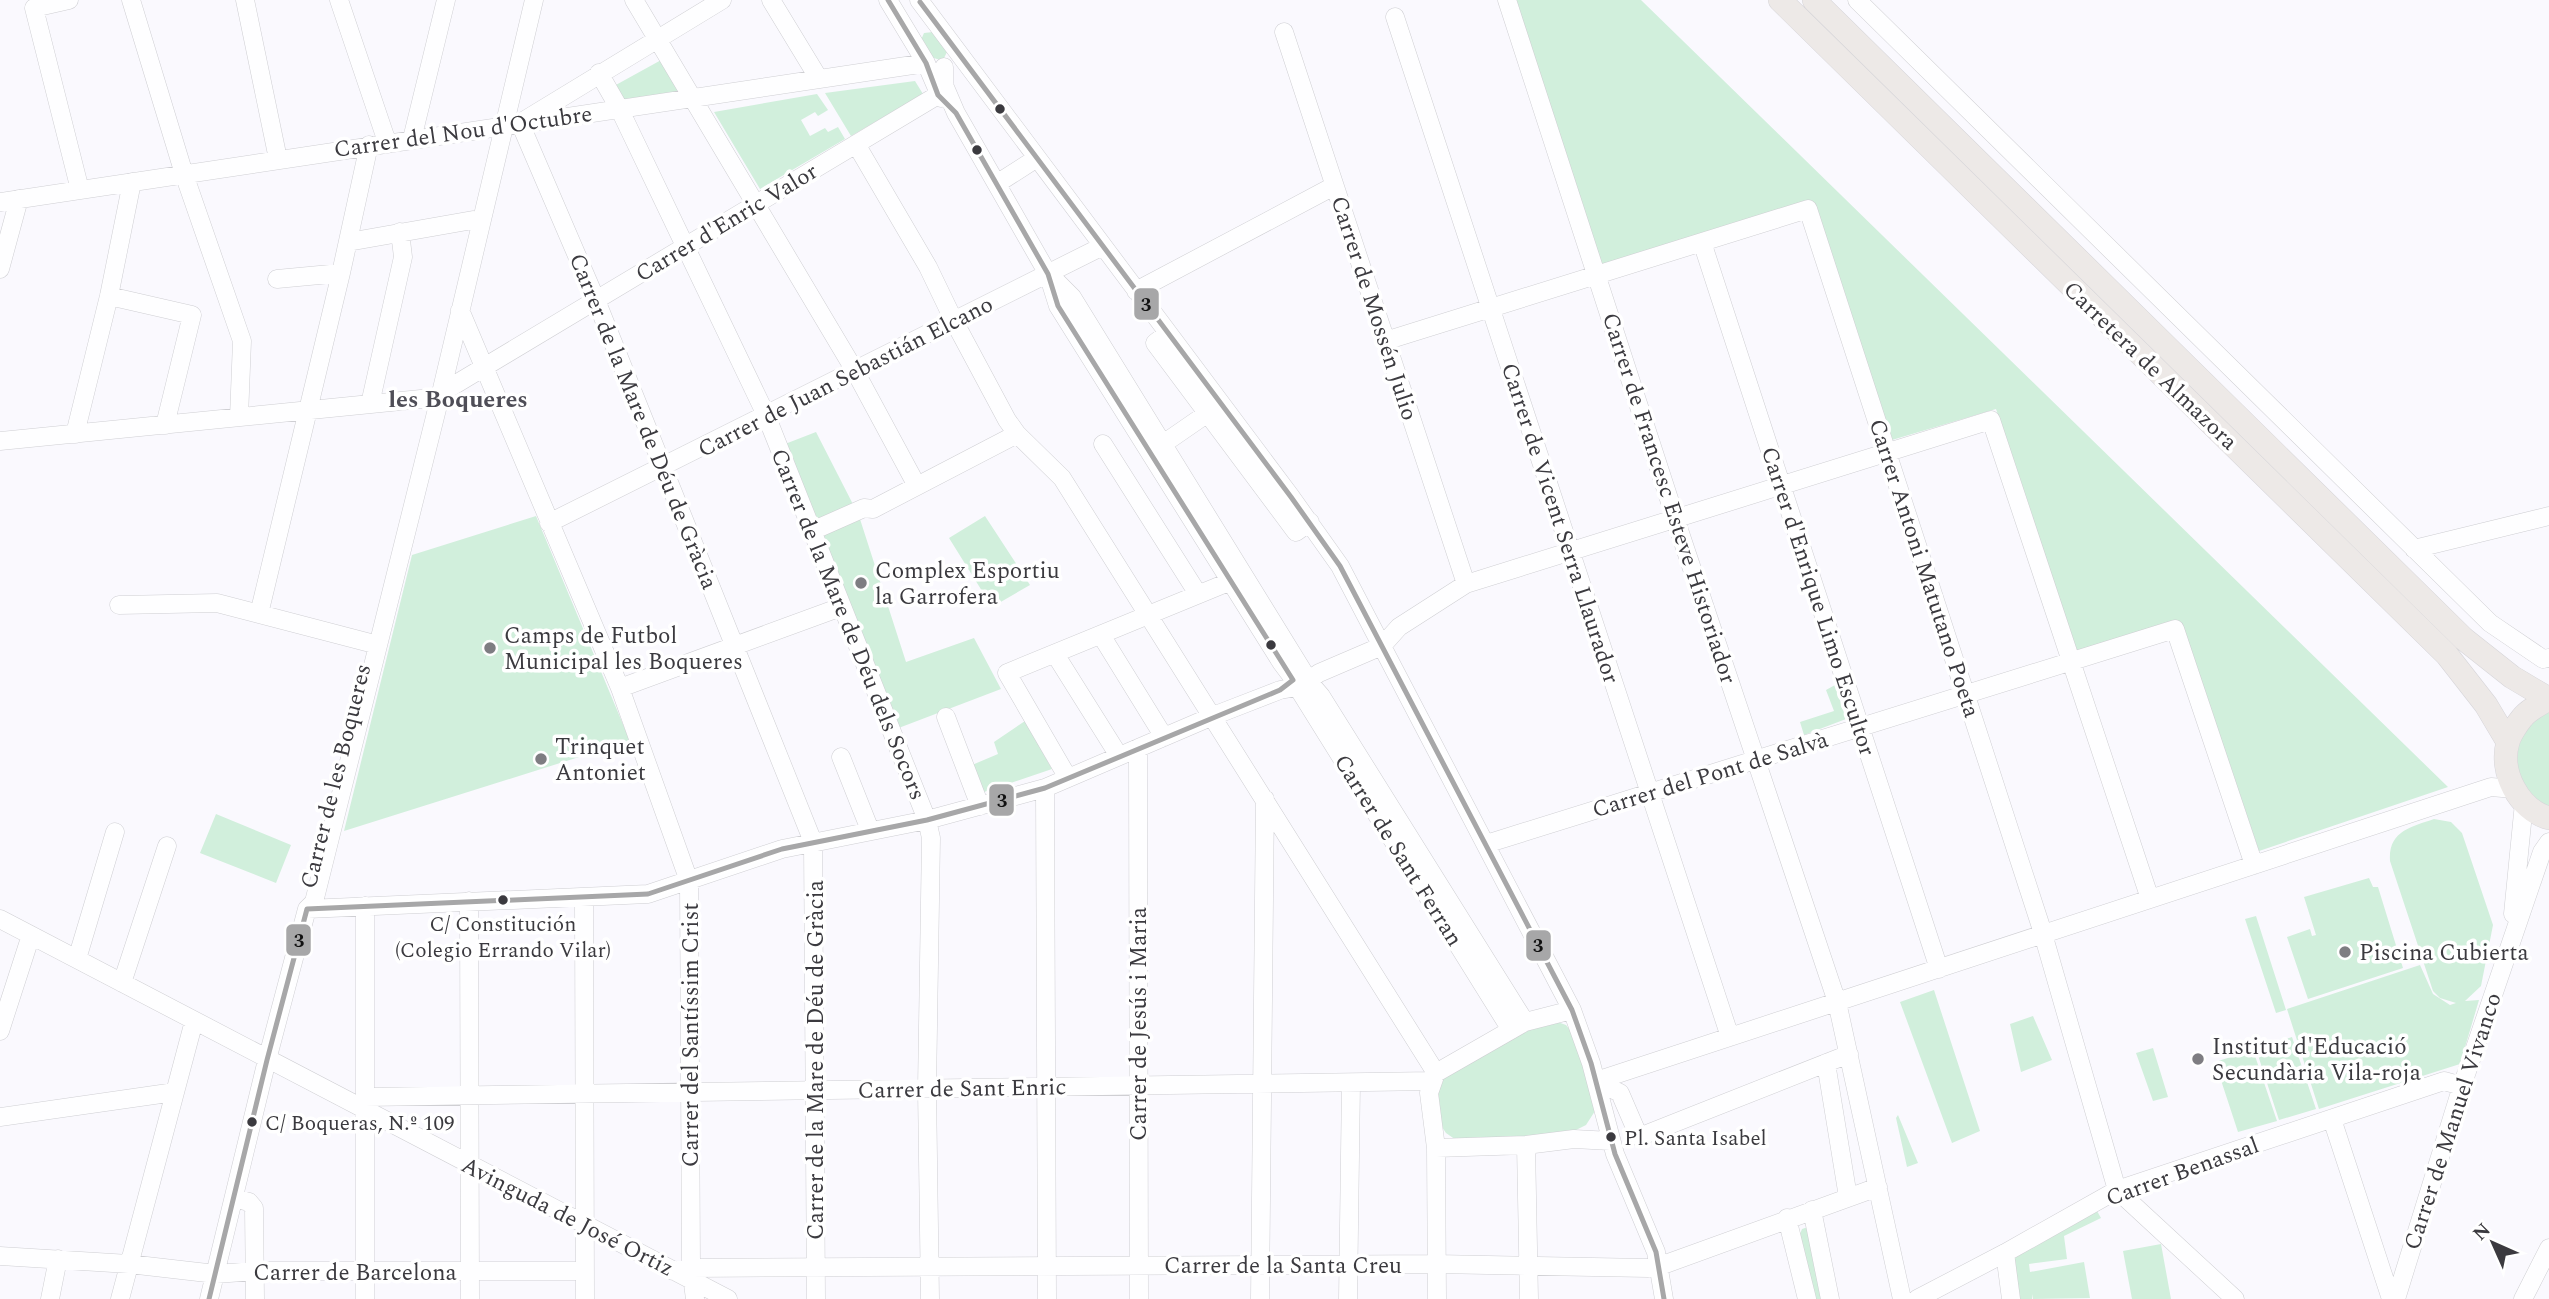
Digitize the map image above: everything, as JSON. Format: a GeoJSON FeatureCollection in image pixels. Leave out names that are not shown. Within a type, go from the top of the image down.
{"type":"FeatureCollection","features":[{"type":"Feature","properties":{"kind":"main road","name":"Carretera de Almazora"},"geometry":{"type":"LineString","coordinates":[[1780,0],[2447,655],[2486,705],[2508,741]]}},
{"type":"Feature","properties":{"kind":"main road","name":"Carretera de Almazora"},"geometry":{"type":"LineString","coordinates":[[1814,0],[2464,639],[2512,677],[2549,699]]}},
{"type":"Feature","properties":{"kind":"main road"},"geometry":{"type":"LineString","coordinates":[[2549,699],[2523,715],[2508,741],[2506,765],[2519,796],[2542,816],[2549,818]]}},
{"type":"Feature","properties":{"kind":"street"},"geometry":{"type":"LineString","coordinates":[[69,0],[34,8],[80,190]]}},
{"type":"Feature","properties":{"kind":"street"},"geometry":{"type":"LineString","coordinates":[[131,0],[184,174],[242,341],[239,417]]}},
{"type":"Feature","properties":{"kind":"street"},"geometry":{"type":"LineString","coordinates":[[245,0],[278,159]]}},
{"type":"Feature","properties":{"kind":"street"},"geometry":{"type":"LineString","coordinates":[[259,614],[348,242],[378,144],[340,0]]}},
{"type":"Feature","properties":{"kind":"street"},"geometry":{"type":"LineString","coordinates":[[412,139],[446,0]]}},
{"type":"Feature","properties":{"kind":"street","name":"Carrer de les Boqueres"},"geometry":{"type":"LineString","coordinates":[[436,396],[473,220],[506,125],[526,0]]}},
{"type":"Feature","properties":{"kind":"street","name":"Carrer de les Boqueres"},"geometry":{"type":"LineString","coordinates":[[209,1299],[307,909],[305,900],[460,310],[534,0]]}},
{"type":"Feature","properties":{"kind":"street"},"geometry":{"type":"LineString","coordinates":[[634,0],[855,370],[917,486]]}},
{"type":"Feature","properties":{"kind":"street"},"geometry":{"type":"LineString","coordinates":[[506,125],[722,0]]}},
{"type":"Feature","properties":{"kind":"street"},"geometry":{"type":"LineString","coordinates":[[771,0],[819,79]]}},
{"type":"Feature","properties":{"kind":"street"},"geometry":{"type":"LineString","coordinates":[[888,0],[926,63],[944,68],[951,62],[953,46]]}},
{"type":"Feature","properties":{"kind":"street"},"geometry":{"type":"LineString","coordinates":[[919,0],[1168,333],[1155,343],[1215,409],[1296,532],[1310,522],[1340,566],[1572,1010],[1595,1077],[1609,1133],[1660,1266],[1664,1299]]}},
{"type":"Feature","properties":{"kind":"street","name":"Carrer de Francesc Esteve Historiador"},"geometry":{"type":"LineString","coordinates":[[1507,0],[1835,999],[1902,1299]]}},
{"type":"Feature","properties":{"kind":"street"},"geometry":{"type":"LineString","coordinates":[[1857,0],[2490,623],[2534,654],[2549,659]]}},
{"type":"Feature","properties":{"kind":"street","name":"Carrer de Vicent Serra Llaurador"},"geometry":{"type":"LineString","coordinates":[[1395,17],[1728,1033]]}},
{"type":"Feature","properties":{"kind":"street"},"geometry":{"type":"LineString","coordinates":[[913,40],[918,25],[925,22],[938,26]]}},
{"type":"Feature","properties":{"kind":"street","name":"Carrer de Mossén Julio"},"geometry":{"type":"LineString","coordinates":[[1284,32],[1466,584]]}},
{"type":"Feature","properties":{"kind":"street","name":"Carrer del Nou d'Octubre"},"geometry":{"type":"LineString","coordinates":[[0,202],[926,63]]}},
{"type":"Feature","properties":{"kind":"street","name":"Carrer de Sant Ferran"},"geometry":{"type":"LineString","coordinates":[[926,63],[938,95],[956,113]]}},
{"type":"Feature","properties":{"kind":"street","name":"Carrer de Sant Ferran"},"geometry":{"type":"LineString","coordinates":[[944,68],[944,85],[956,113],[1048,274],[1058,306],[1170,470],[1301,680],[1321,696],[1518,1026]]}},
{"type":"Feature","properties":{"kind":"street","name":"Carrer de la Mare de Déu dels Socors"},"geometry":{"type":"LineString","coordinates":[[599,73],[619,108],[766,415],[927,820],[931,838],[927,1088],[930,1299]]}},
{"type":"Feature","properties":{"kind":"street","name":"Carrer d'Enric Valor"},"geometry":{"type":"LineString","coordinates":[[436,396],[938,95]]}},
{"type":"Feature","properties":{"kind":"street","name":"Carrer de la Mare de Déu de Gràcia"},"geometry":{"type":"LineString","coordinates":[[506,125],[596,300],[813,842],[816,1299]]}},
{"type":"Feature","properties":{"kind":"street"},"geometry":{"type":"LineString","coordinates":[[856,144],[928,267],[1007,420],[1062,478],[1265,799],[1434,1077]]}},
{"type":"Feature","properties":{"kind":"street"},"geometry":{"type":"LineString","coordinates":[[998,183],[1038,158]]}},
{"type":"Feature","properties":{"kind":"street"},"geometry":{"type":"LineString","coordinates":[[75,433],[109,296],[132,182]]}},
{"type":"Feature","properties":{"kind":"street"},"geometry":{"type":"LineString","coordinates":[[1136,290],[1334,186]]}},
{"type":"Feature","properties":{"kind":"street"},"geometry":{"type":"LineString","coordinates":[[0,269],[19,199]]}},
{"type":"Feature","properties":{"kind":"street","name":"Carrer Antoni Matutano Poeta"},"geometry":{"type":"LineString","coordinates":[[1702,242],[1808,209],[2042,930],[2117,1190]]}},
{"type":"Feature","properties":{"kind":"street"},"geometry":{"type":"LineString","coordinates":[[348,242],[473,220]]}},
{"type":"Feature","properties":{"kind":"street"},"geometry":{"type":"LineString","coordinates":[[370,404],[403,257],[400,232]]}},
{"type":"Feature","properties":{"kind":"street"},"geometry":{"type":"LineString","coordinates":[[1385,341],[1702,242]]}},
{"type":"Feature","properties":{"kind":"street","name":"Carrer d'Enrique Limo Escultor"},"geometry":{"type":"LineString","coordinates":[[1702,242],[1937,965]]}},
{"type":"Feature","properties":{"kind":"street","name":"Carrer de Juan Sebastián Elcano"},"geometry":{"type":"LineString","coordinates":[[549,523],[1103,246]]}},
{"type":"Feature","properties":{"kind":"street"},"geometry":{"type":"LineString","coordinates":[[277,279],[341,273]]}},
{"type":"Feature","properties":{"kind":"street","name":"Carrer de Sant Ferran"},"geometry":{"type":"LineString","coordinates":[[1048,274],[1072,298],[1163,444],[1170,470]]}},
{"type":"Feature","properties":{"kind":"street"},"geometry":{"type":"LineString","coordinates":[[109,296],[192,315],[165,425]]}},
{"type":"Feature","properties":{"kind":"street","name":"Carrer del Santíssim Crist"},"geometry":{"type":"LineString","coordinates":[[460,310],[620,688],[689,881],[688,1280]]}},
{"type":"Feature","properties":{"kind":"street"},"geometry":{"type":"LineString","coordinates":[[0,441],[436,396]]}},
{"type":"Feature","properties":{"kind":"street"},"geometry":{"type":"LineString","coordinates":[[1163,444],[1215,409]]}},
{"type":"Feature","properties":{"kind":"street"},"geometry":{"type":"LineString","coordinates":[[307,909],[648,894],[782,849],[927,820],[1045,788],[1382,646],[1399,627],[1466,584],[1991,420],[2148,895]]}},
{"type":"Feature","properties":{"kind":"street"},"geometry":{"type":"LineString","coordinates":[[812,531],[864,508],[873,509],[1017,433]]}},
{"type":"Feature","properties":{"kind":"street"},"geometry":{"type":"LineString","coordinates":[[1103,444],[1198,594]]}},
{"type":"Feature","properties":{"kind":"street"},"geometry":{"type":"LineString","coordinates":[[1132,487],[1170,470]]}},
{"type":"Feature","properties":{"kind":"street"},"geometry":{"type":"LineString","coordinates":[[2414,549],[2549,516]]}},
{"type":"Feature","properties":{"kind":"street"},"geometry":{"type":"LineString","coordinates":[[1068,778],[1007,673],[1059,661],[1105,642],[1149,615],[1238,578]]}},
{"type":"Feature","properties":{"kind":"street"},"geometry":{"type":"LineString","coordinates":[[119,605],[217,603],[373,644]]}},
{"type":"Feature","properties":{"kind":"street"},"geometry":{"type":"LineString","coordinates":[[620,688],[841,607]]}},
{"type":"Feature","properties":{"kind":"street","name":"Carrer del Pont de Salvà"},"geometry":{"type":"LineString","coordinates":[[1486,844],[2175,629],[2254,861]]}},
{"type":"Feature","properties":{"kind":"street"},"geometry":{"type":"LineString","coordinates":[[1105,642],[1164,737]]}},
{"type":"Feature","properties":{"kind":"street"},"geometry":{"type":"LineString","coordinates":[[1059,661],[1119,756]]}},
{"type":"Feature","properties":{"kind":"street"},"geometry":{"type":"LineString","coordinates":[[946,717],[980,806]]}},
{"type":"Feature","properties":{"kind":"street","name":"Carrer de Jesús i Maria"},"geometry":{"type":"LineString","coordinates":[[1138,748],[1139,1299]]}},
{"type":"Feature","properties":{"kind":"street"},"geometry":{"type":"LineString","coordinates":[[841,757],[870,830]]}},
{"type":"Feature","properties":{"kind":"street"},"geometry":{"type":"LineString","coordinates":[[2254,861],[2489,778],[2506,765]]}},
{"type":"Feature","properties":{"kind":"street"},"geometry":{"type":"LineString","coordinates":[[1595,1077],[2148,895],[2491,787],[2519,796]]}},
{"type":"Feature","properties":{"kind":"street"},"geometry":{"type":"LineString","coordinates":[[1045,788],[1047,1299]]}},
{"type":"Feature","properties":{"kind":"street","name":"Carrer de Manuel Vivanco"},"geometry":{"type":"LineString","coordinates":[[2510,943],[2519,796]]}},
{"type":"Feature","properties":{"kind":"street"},"geometry":{"type":"LineString","coordinates":[[1260,1299],[1265,799]]}},
{"type":"Feature","properties":{"kind":"street"},"geometry":{"type":"LineString","coordinates":[[77,959],[115,832]]}},
{"type":"Feature","properties":{"kind":"street","name":"Carrer de Manuel Vivanco"},"geometry":{"type":"LineString","coordinates":[[2393,1299],[2510,943],[2542,852],[2549,842]]}},
{"type":"Feature","properties":{"kind":"street"},"geometry":{"type":"LineString","coordinates":[[122,983],[167,846]]}},
{"type":"Feature","properties":{"kind":"street"},"geometry":{"type":"LineString","coordinates":[[584,898],[585,1299]]}},
{"type":"Feature","properties":{"kind":"street"},"geometry":{"type":"LineString","coordinates":[[469,901],[470,1299]]}},
{"type":"Feature","properties":{"kind":"street"},"geometry":{"type":"LineString","coordinates":[[365,906],[365,1299]]}},
{"type":"Feature","properties":{"kind":"street","name":"Avinguda de José Ortiz"},"geometry":{"type":"LineString","coordinates":[[0,919],[267,1060],[365,1104],[470,1166],[728,1299]]}},
{"type":"Feature","properties":{"kind":"street"},"geometry":{"type":"LineString","coordinates":[[0,1031],[31,935]]}},
{"type":"Feature","properties":{"kind":"street"},"geometry":{"type":"LineString","coordinates":[[1437,1299],[1436,1148],[1429,1093],[1434,1077],[1518,1026],[1572,1010]]}},
{"type":"Feature","properties":{"kind":"street"},"geometry":{"type":"LineString","coordinates":[[120,1299],[194,1021]]}},
{"type":"Feature","properties":{"kind":"street"},"geometry":{"type":"LineString","coordinates":[[1595,1077],[1620,1094],[1639,1137],[1849,1054]]}},
{"type":"Feature","properties":{"kind":"street"},"geometry":{"type":"LineString","coordinates":[[1826,1063],[1848,1197]]}},
{"type":"Feature","properties":{"kind":"street","name":"Carrer de Sant Enric"},"geometry":{"type":"LineString","coordinates":[[365,1104],[470,1096],[1351,1083],[1434,1077]]}},
{"type":"Feature","properties":{"kind":"street","name":"Carrer Benassal"},"geometry":{"type":"LineString","coordinates":[[1917,1299],[2117,1190],[2444,1081],[2462,1086]]}},
{"type":"Feature","properties":{"kind":"street"},"geometry":{"type":"LineString","coordinates":[[1349,1299],[1351,1083]]}},
{"type":"Feature","properties":{"kind":"street"},"geometry":{"type":"LineString","coordinates":[[0,1117],[175,1092]]}},
{"type":"Feature","properties":{"kind":"street"},"geometry":{"type":"LineString","coordinates":[[2332,1119],[2393,1299]]}},
{"type":"Feature","properties":{"kind":"street"},"geometry":{"type":"LineString","coordinates":[[1436,1148],[1526,1145],[1609,1133]]}},
{"type":"Feature","properties":{"kind":"street"},"geometry":{"type":"LineString","coordinates":[[1526,1145],[1529,1299]]}},
{"type":"Feature","properties":{"kind":"street","name":"Carrer de la Santa Creu"},"geometry":{"type":"LineString","coordinates":[[688,1280],[816,1268],[1436,1264],[1660,1266],[1878,1187]]}},
{"type":"Feature","properties":{"kind":"street"},"geometry":{"type":"LineString","coordinates":[[2117,1190],[2235,1299]]}},
{"type":"Feature","properties":{"kind":"street"},"geometry":{"type":"LineString","coordinates":[[234,1198],[249,1202],[254,1208],[256,1299]]}},
{"type":"Feature","properties":{"kind":"street"},"geometry":{"type":"LineString","coordinates":[[1812,1210],[1830,1299]]}},
{"type":"Feature","properties":{"kind":"street"},"geometry":{"type":"LineString","coordinates":[[1787,1218],[1807,1299]]}},
{"type":"Feature","properties":{"kind":"street"},"geometry":{"type":"LineString","coordinates":[[2523,1299],[2549,1248]]}},
{"type":"Feature","properties":{"kind":"street"},"geometry":{"type":"LineString","coordinates":[[2005,1253],[2011,1299]]}},
{"type":"Feature","properties":{"kind":"street","name":"Carrer de Barcelona"},"geometry":{"type":"LineString","coordinates":[[0,1256],[129,1264],[216,1274],[255,1271],[585,1271]]}},
{"type":"Feature","properties":{"kind":"street"},"geometry":{"type":"LineString","coordinates":[[50,1299],[58,1259]]}},
{"type":"Feature","properties":{"kind":"green space"},"geometry":{"type":"Polygon","coordinates":[[[1516,0],[1641,0],[2448,787],[2259,851],[2180,621],[2077,654],[1996,409],[1892,440],[1813,202],[1601,265],[1516,0]]]}},
{"type":"Feature","properties":{"kind":"green space"},"geometry":{"type":"Polygon","coordinates":[[[933,32],[947,52],[940,60],[931,57],[921,40],[924,33],[933,32]]]}},
{"type":"Feature","properties":{"kind":"green space"},"geometry":{"type":"Polygon","coordinates":[[[663,59],[684,95],[624,102],[614,86],[663,59]]]}},
{"type":"Feature","properties":{"kind":"green space"},"geometry":{"type":"Polygon","coordinates":[[[915,81],[923,94],[851,136],[825,93],[915,81]]]}},
{"type":"Feature","properties":{"kind":"green space"},"geometry":{"type":"Polygon","coordinates":[[[817,94],[828,110],[818,116],[815,112],[801,120],[810,136],[825,128],[828,132],[838,127],[845,139],[760,189],[714,112],[817,94]]]}},
{"type":"Feature","properties":{"kind":"green space","name":"Complex Esportiu la Garrofera"},"geometry":{"type":"Polygon","coordinates":[[[816,432],[859,516],[906,662],[974,638],[1001,689],[896,729],[785,444],[816,432]]]}},
{"type":"Feature","properties":{"kind":"green space","name":"Camps de Futbol Municipal les Boqueres"},"geometry":{"type":"Polygon","coordinates":[[[536,516],[630,741],[344,831],[412,555],[536,516]]]}},
{"type":"Feature","properties":{"kind":"green space"},"geometry":{"type":"Polygon","coordinates":[[[985,516],[1030,585],[992,607],[949,538],[985,516]]]}},
{"type":"Feature","properties":{"kind":"green space"},"geometry":{"type":"Polygon","coordinates":[[[1835,685],[1846,719],[1804,735],[1800,722],[1834,711],[1826,690],[1835,685]]]}},
{"type":"Feature","properties":{"kind":"green space"},"geometry":{"type":"Polygon","coordinates":[[[2549,710],[2549,808],[2538,802],[2519,782],[2515,755],[2527,726],[2549,710]]]}},
{"type":"Feature","properties":{"kind":"green space"},"geometry":{"type":"Polygon","coordinates":[[[1025,721],[1052,769],[984,792],[972,765],[998,754],[994,742],[1025,721]]]}},
{"type":"Feature","properties":{"kind":"green space"},"geometry":{"type":"Polygon","coordinates":[[[216,814],[291,845],[276,883],[200,853],[216,814]]]}},
{"type":"Feature","properties":{"kind":"green space"},"geometry":{"type":"Polygon","coordinates":[[[2434,819],[2451,822],[2462,833],[2493,925],[2481,986],[2465,1001],[2479,1000],[2460,1064],[2319,1109],[2287,1009],[2420,965],[2433,994],[2450,1005],[2456,1003],[2440,998],[2433,991],[2390,861],[2390,851],[2397,837],[2409,828],[2434,819]]]}},
{"type":"Feature","properties":{"kind":"green space","name":"Piscina Cubierta"},"geometry":{"type":"Polygon","coordinates":[[[2369,878],[2373,887],[2378,887],[2403,968],[2308,999],[2287,937],[2310,929],[2312,936],[2316,935],[2304,897],[2369,878]]]}},
{"type":"Feature","properties":{"kind":"green space"},"geometry":{"type":"Polygon","coordinates":[[[2256,916],[2286,1010],[2276,1013],[2245,919],[2256,916]]]}},
{"type":"Feature","properties":{"kind":"green space"},"geometry":{"type":"Polygon","coordinates":[[[1934,990],[1980,1131],[1952,1143],[1900,1002],[1934,990]]]}},
{"type":"Feature","properties":{"kind":"green space"},"geometry":{"type":"Polygon","coordinates":[[[2033,1016],[2052,1060],[2021,1072],[2010,1024],[2033,1016]]]}},
{"type":"Feature","properties":{"kind":"green space"},"geometry":{"type":"Polygon","coordinates":[[[1552,1020],[1566,1025],[1574,1035],[1594,1096],[1595,1111],[1586,1125],[1564,1136],[1459,1142],[1446,1133],[1440,1124],[1437,1087],[1444,1077],[1529,1025],[1552,1020]]]}},
{"type":"Feature","properties":{"kind":"green space"},"geometry":{"type":"Polygon","coordinates":[[[2292,1037],[2316,1109],[2279,1120],[2256,1049],[2292,1037]]]}},
{"type":"Feature","properties":{"kind":"green space"},"geometry":{"type":"Polygon","coordinates":[[[2153,1048],[2168,1097],[2153,1101],[2136,1053],[2153,1048]]]}},
{"type":"Feature","properties":{"kind":"green space"},"geometry":{"type":"Polygon","coordinates":[[[2253,1050],[2277,1121],[2238,1132],[2215,1062],[2253,1050]]]}},
{"type":"Feature","properties":{"kind":"green space"},"geometry":{"type":"Polygon","coordinates":[[[1898,1115],[1918,1163],[1907,1167],[1896,1118],[1898,1115]]]}},
{"type":"Feature","properties":{"kind":"green space"},"geometry":{"type":"Polygon","coordinates":[[[2097,1211],[2101,1218],[2064,1236],[2067,1259],[2029,1264],[2030,1272],[2084,1262],[2090,1298],[2033,1299],[2032,1294],[2032,1299],[2020,1299],[2014,1256],[2097,1211]]]}},
{"type":"Feature","properties":{"kind":"green space"},"geometry":{"type":"Polygon","coordinates":[[[1808,1227],[1825,1299],[1816,1299],[1800,1234],[1802,1229],[1808,1227]]]}},
{"type":"Feature","properties":{"kind":"green space"},"geometry":{"type":"Polygon","coordinates":[[[2161,1244],[2171,1299],[2132,1299],[2123,1251],[2161,1244]]]}},
{"type":"Feature","properties":{"kind":"transit line","name":"3"},"geometry":{"type":"LineString","coordinates":[[209,1299],[307,909],[648,894],[782,849],[927,820],[1045,788],[1280,690],[1293,680],[1058,306],[1048,274],[956,113],[938,95],[926,63],[888,0]]}},
{"type":"Feature","properties":{"kind":"transit line","name":"3"},"geometry":{"type":"LineString","coordinates":[[920,2],[1340,566],[1572,1010],[1591,1063],[1615,1154],[1656,1252],[1664,1299]]}},
{"type":"Feature","properties":{"kind":"place","name":"Complex Esportiu la Garrofera"},"geometry":{"type":"Point","coordinates":[861,583]}},
{"type":"Feature","properties":{"kind":"place","name":"Camps de Futbol Municipal les Boqueres"},"geometry":{"type":"Point","coordinates":[490,648]}},
{"type":"Feature","properties":{"kind":"place","name":"Trinquet Antoniet"},"geometry":{"type":"Point","coordinates":[541,759]}},
{"type":"Feature","properties":{"kind":"place","name":"C/ Constitución (Colegio Errando Vilar)"},"geometry":{"type":"Point","coordinates":[503,900]}},
{"type":"Feature","properties":{"kind":"place","name":"Piscina Cubierta"},"geometry":{"type":"Point","coordinates":[2345,952]}},
{"type":"Feature","properties":{"kind":"place","name":"Institut d'Educació Secundària Vila-roja"},"geometry":{"type":"Point","coordinates":[2198,1059]}},
{"type":"Feature","properties":{"kind":"place","name":"C/ Boqueras, N.º 109"},"geometry":{"type":"Point","coordinates":[252,1122]}},
{"type":"Feature","properties":{"kind":"place","name":"Pl. Santa Isabel"},"geometry":{"type":"Point","coordinates":[1611,1137]}},
{"type":"Feature","properties":{"kind":"district","name":"les Boqueres"},"geometry":{"type":"Point","coordinates":[458,399]}}]}
